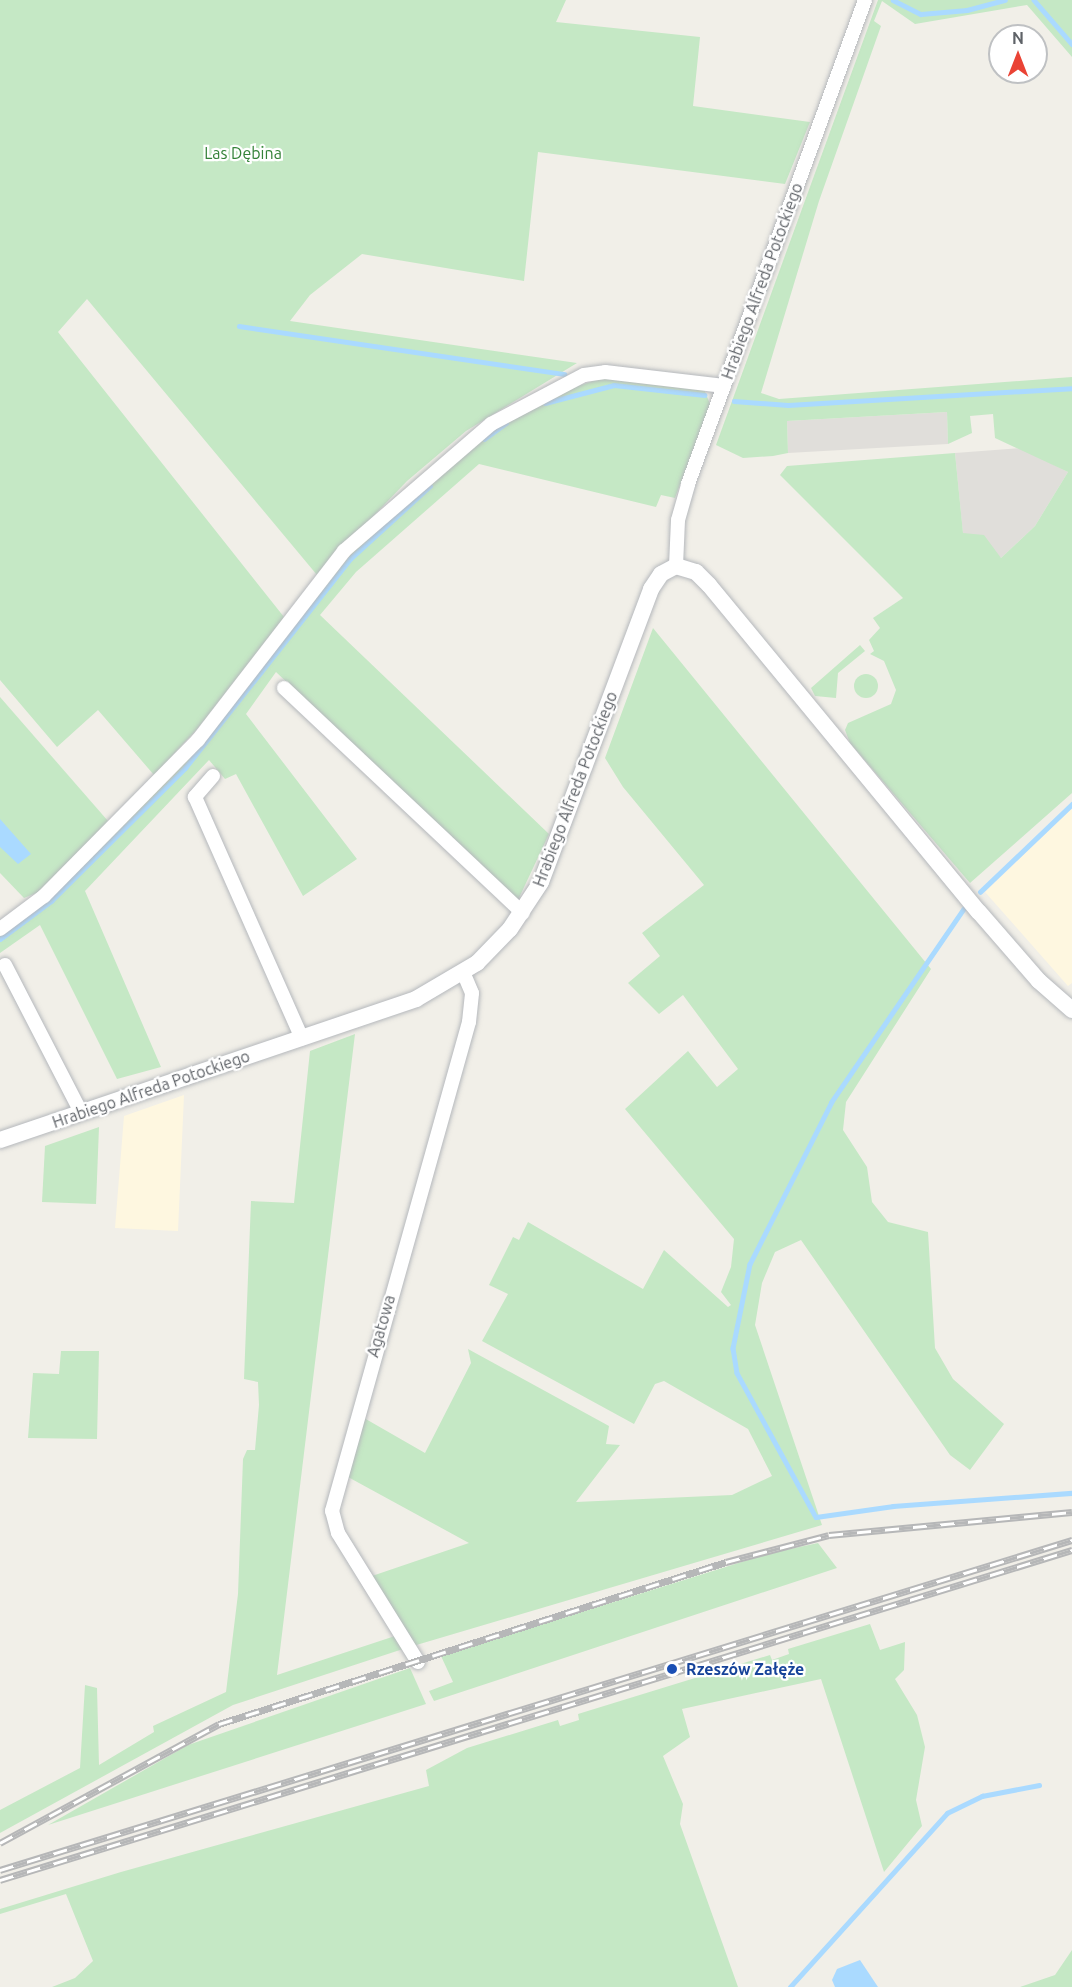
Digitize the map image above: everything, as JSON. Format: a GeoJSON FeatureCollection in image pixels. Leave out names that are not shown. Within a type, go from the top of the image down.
{"type":"FeatureCollection","features":[{"type":"Feature","properties":{"kind":"street","name":"Hrabiego Alfreda Potockiego"},"geometry":{"type":"LineString","coordinates":[[0,1140],[416,999],[464,974],[523,913],[554,853],[651,589],[661,574],[676,566],[678,520],[724,386],[865,0]]}},
{"type":"Feature","properties":{"kind":"street"},"geometry":{"type":"LineString","coordinates":[[0,929],[44,896],[198,740],[344,551],[491,424],[584,375],[605,372],[724,386]]}},
{"type":"Feature","properties":{"kind":"street"},"geometry":{"type":"LineString","coordinates":[[676,566],[696,572],[709,585],[969,900],[1039,981],[1072,1010]]}},
{"type":"Feature","properties":{"kind":"street"},"geometry":{"type":"LineString","coordinates":[[284,688],[523,913]]}},
{"type":"Feature","properties":{"kind":"street"},"geometry":{"type":"LineString","coordinates":[[213,776],[195,797],[302,1038]]}},
{"type":"Feature","properties":{"kind":"street"},"geometry":{"type":"LineString","coordinates":[[5,965],[81,1112]]}},
{"type":"Feature","properties":{"kind":"street","name":"Agatowa"},"geometry":{"type":"LineString","coordinates":[[418,1662],[338,1533],[332,1511],[469,1022],[472,993],[464,974]]}},
{"type":"Feature","properties":{"kind":"shaded area"},"geometry":{"type":"Polygon","coordinates":[[[947,412],[948,444],[788,453],[787,421],[947,412]]]}},
{"type":"Feature","properties":{"kind":"shaded area"},"geometry":{"type":"Polygon","coordinates":[[[1021,448],[1068,472],[1035,526],[1001,558],[963,534],[955,453],[1021,448]]]}},
{"type":"Feature","properties":{"kind":"shaded area"},"geometry":{"type":"Polygon","coordinates":[[[1072,808],[1072,983],[1068,986],[985,892],[1072,808]]]}},
{"type":"Feature","properties":{"kind":"shaded area"},"geometry":{"type":"Polygon","coordinates":[[[184,1095],[178,1231],[115,1228],[124,1116],[184,1095]]]}},
{"type":"Feature","properties":{"kind":"green space","name":"Las Dębina"},"geometry":{"type":"Polygon","coordinates":[[[0,0],[566,0],[556,22],[700,37],[693,106],[810,122],[785,184],[538,152],[524,281],[362,254],[310,295],[290,321],[577,363],[466,431],[407,481],[317,575],[87,299],[58,332],[284,617],[198,728],[154,775],[98,710],[57,747],[0,680],[0,0]]]}},
{"type":"Feature","properties":{"kind":"green space"},"geometry":{"type":"Polygon","coordinates":[[[878,0],[1072,0],[1072,57],[1048,29],[1048,24],[1043,24],[1027,5],[915,24],[882,1],[874,21],[881,26],[819,201],[761,393],[779,399],[1072,377],[1072,793],[970,883],[850,743],[845,730],[848,723],[891,704],[896,690],[884,661],[870,654],[874,651],[869,640],[880,628],[873,618],[903,598],[780,475],[787,466],[955,453],[963,533],[984,535],[1001,558],[1035,526],[1068,472],[995,438],[993,414],[970,416],[972,433],[948,444],[947,412],[787,421],[788,453],[773,456],[743,458],[716,445],[878,0]]]}},
{"type":"Feature","properties":{"kind":"green space"},"geometry":{"type":"Polygon","coordinates":[[[602,378],[704,389],[710,404],[675,498],[661,495],[656,507],[479,464],[356,572],[320,615],[549,834],[518,900],[276,672],[246,714],[357,859],[303,896],[236,774],[225,779],[209,760],[85,891],[161,1067],[117,1079],[40,925],[0,953],[0,933],[172,777],[359,544],[476,441],[539,399],[602,378]]]}},
{"type":"Feature","properties":{"kind":"green space"},"geometry":{"type":"Polygon","coordinates":[[[653,628],[931,969],[846,1102],[843,1130],[867,1167],[872,1202],[888,1222],[928,1232],[935,1348],[953,1379],[1004,1424],[970,1470],[950,1455],[801,1240],[775,1252],[762,1283],[755,1325],[822,1525],[413,1646],[372,1576],[469,1543],[348,1477],[364,1418],[425,1453],[471,1363],[468,1349],[609,1426],[606,1444],[620,1445],[576,1502],[732,1495],[772,1476],[748,1429],[664,1381],[655,1384],[634,1424],[482,1341],[508,1294],[489,1285],[513,1237],[519,1240],[528,1222],[643,1289],[664,1250],[728,1307],[731,1305],[721,1292],[731,1267],[734,1239],[625,1109],[688,1051],[717,1087],[738,1069],[683,995],[659,1014],[628,983],[660,956],[642,933],[704,885],[623,787],[605,758],[653,628]]]}},
{"type":"Feature","properties":{"kind":"green space"},"geometry":{"type":"Polygon","coordinates":[[[860,645],[865,651],[838,673],[836,698],[815,696],[811,688],[860,645]]]}},
{"type":"Feature","properties":{"kind":"green space"},"geometry":{"type":"Polygon","coordinates":[[[866,674],[875,677],[878,686],[875,695],[866,698],[857,695],[854,686],[857,677],[866,674]]]}},
{"type":"Feature","properties":{"kind":"green space"},"geometry":{"type":"Polygon","coordinates":[[[0,697],[108,821],[41,891],[24,898],[0,873],[0,697]]]}},
{"type":"Feature","properties":{"kind":"green space"},"geometry":{"type":"Polygon","coordinates":[[[355,1034],[277,1675],[395,1636],[403,1649],[233,1705],[0,1833],[0,1810],[80,1768],[85,1685],[97,1688],[99,1765],[154,1732],[153,1726],[226,1692],[238,1594],[243,1459],[247,1450],[255,1450],[259,1405],[258,1382],[244,1379],[251,1201],[294,1203],[310,1051],[355,1034]]]}},
{"type":"Feature","properties":{"kind":"green space"},"geometry":{"type":"Polygon","coordinates":[[[99,1127],[96,1204],[42,1202],[45,1146],[99,1127]]]}},
{"type":"Feature","properties":{"kind":"green space"},"geometry":{"type":"Polygon","coordinates":[[[61,1351],[99,1351],[97,1439],[28,1438],[33,1373],[59,1374],[61,1351]]]}},
{"type":"Feature","properties":{"kind":"green space"},"geometry":{"type":"Polygon","coordinates":[[[818,1543],[837,1568],[434,1701],[429,1691],[453,1682],[441,1656],[767,1554],[818,1543]]]}},
{"type":"Feature","properties":{"kind":"green space"},"geometry":{"type":"Polygon","coordinates":[[[870,1624],[880,1650],[905,1642],[904,1670],[895,1679],[917,1715],[925,1747],[916,1800],[922,1826],[884,1872],[821,1679],[682,1709],[690,1737],[663,1756],[683,1804],[680,1824],[738,1987],[52,1987],[75,1978],[93,1961],[66,1894],[0,1914],[0,1909],[121,1872],[429,1786],[426,1770],[467,1748],[558,1720],[560,1726],[579,1720],[578,1714],[770,1655],[772,1660],[789,1654],[788,1649],[870,1624]]]}},
{"type":"Feature","properties":{"kind":"green space"},"geometry":{"type":"Polygon","coordinates":[[[410,1668],[426,1704],[48,1825],[188,1745],[410,1668]]]}},
{"type":"Feature","properties":{"kind":"green space"},"geometry":{"type":"Polygon","coordinates":[[[1072,1950],[1072,1987],[1020,1987],[1055,1975],[1072,1950]]]}},
{"type":"Feature","properties":{"kind":"water"},"geometry":{"type":"Polygon","coordinates":[[[0,819],[31,854],[18,864],[0,847],[0,819]]]}},
{"type":"Feature","properties":{"kind":"water"},"geometry":{"type":"Polygon","coordinates":[[[860,1960],[878,1987],[835,1987],[832,1980],[837,1969],[860,1960]]]}},
{"type":"Feature","properties":{"kind":"waterway"},"geometry":{"type":"LineString","coordinates":[[893,0],[921,14],[967,10],[1005,0]]}},
{"type":"Feature","properties":{"kind":"waterway"},"geometry":{"type":"LineString","coordinates":[[1034,0],[1072,44]]}},
{"type":"Feature","properties":{"kind":"waterway"},"geometry":{"type":"LineString","coordinates":[[239,326],[564,374]]}},
{"type":"Feature","properties":{"kind":"waterway"},"geometry":{"type":"LineString","coordinates":[[545,403],[614,385],[704,395]]}},
{"type":"Feature","properties":{"kind":"waterway"},"geometry":{"type":"LineString","coordinates":[[734,401],[788,405],[1072,388]]}},
{"type":"Feature","properties":{"kind":"waterway"},"geometry":{"type":"LineString","coordinates":[[484,439],[506,423]]}},
{"type":"Feature","properties":{"kind":"waterway"},"geometry":{"type":"LineString","coordinates":[[0,939],[51,901],[185,768],[350,559],[430,486]]}},
{"type":"Feature","properties":{"kind":"waterway"},"geometry":{"type":"LineString","coordinates":[[980,892],[1072,804]]}},
{"type":"Feature","properties":{"kind":"waterway"},"geometry":{"type":"LineString","coordinates":[[964,909],[832,1102],[750,1264],[733,1348],[737,1373],[816,1517],[893,1506],[1072,1493]]}},
{"type":"Feature","properties":{"kind":"waterway"},"geometry":{"type":"LineString","coordinates":[[790,1987],[947,1813],[982,1796],[1039,1785]]}},
{"type":"Feature","properties":{"kind":"railway"},"geometry":{"type":"LineString","coordinates":[[0,1843],[219,1724],[726,1562],[829,1535],[1072,1512]]}},
{"type":"Feature","properties":{"kind":"railway"},"geometry":{"type":"LineString","coordinates":[[0,1870],[1072,1540]]}},
{"type":"Feature","properties":{"kind":"railway"},"geometry":{"type":"LineString","coordinates":[[0,1880],[1072,1550]]}},
{"type":"Feature","properties":{"kind":"place","name":"Rzeszów Załęże"},"geometry":{"type":"Point","coordinates":[672,1669]}}]}
